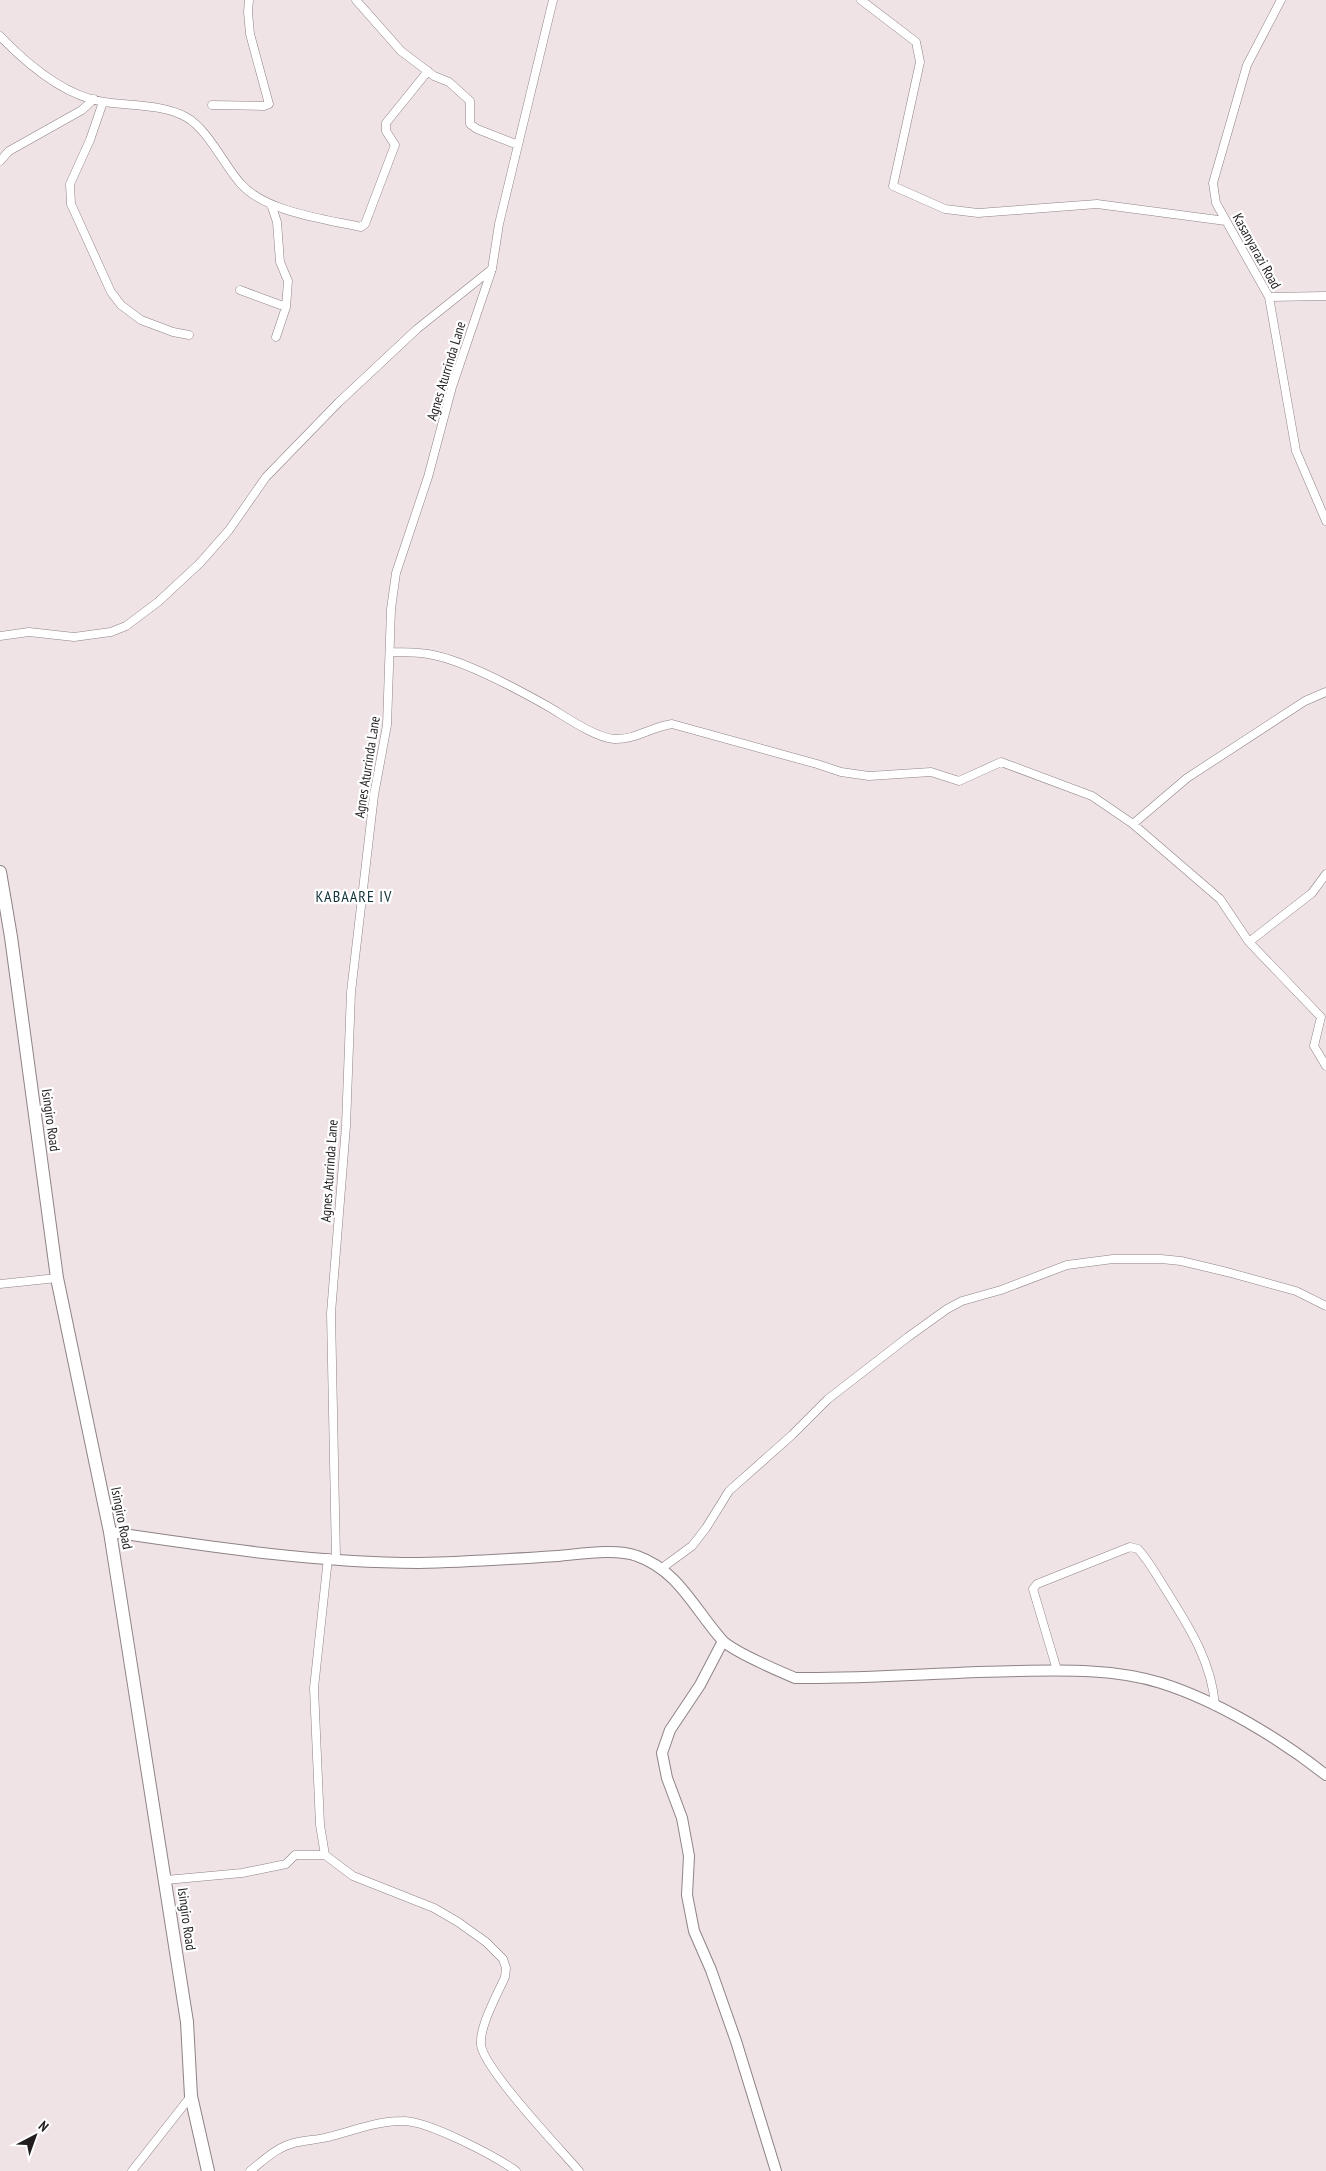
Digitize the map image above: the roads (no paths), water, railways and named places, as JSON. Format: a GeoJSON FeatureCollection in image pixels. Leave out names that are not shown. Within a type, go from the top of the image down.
{"type":"FeatureCollection","features":[{"type":"Feature","properties":{"kind":"main road","name":"Isingiro Road"},"geometry":{"type":"LineString","coordinates":[[0,872],[11,937],[57,1278],[110,1532],[187,2022],[191,2096],[208,2171]]}},
{"type":"Feature","properties":{"kind":"street"},"geometry":{"type":"LineString","coordinates":[[212,104],[264,106],[269,102],[250,34],[248,12],[250,0]]}},
{"type":"Feature","properties":{"kind":"street"},"geometry":{"type":"LineString","coordinates":[[356,0],[401,51],[428,71],[449,82],[470,101],[470,124],[477,129],[518,145]]}},
{"type":"Feature","properties":{"kind":"street","name":"Agnes Aturrinda Lane"},"geometry":{"type":"LineString","coordinates":[[325,1855],[320,1825],[314,1688],[332,1558],[331,1313],[346,1126],[351,992],[374,795],[387,725],[391,609],[396,573],[428,477],[452,388],[492,269],[499,224],[553,0]]}},
{"type":"Feature","properties":{"kind":"street"},"geometry":{"type":"LineString","coordinates":[[862,0],[916,42],[920,62],[893,186],[944,209],[978,213],[1096,204],[1226,221]]}},
{"type":"Feature","properties":{"kind":"street","name":"Kasanyarazi Road"},"geometry":{"type":"LineString","coordinates":[[1281,0],[1247,65],[1213,183],[1216,203],[1269,297],[1296,451],[1326,521]]}},
{"type":"Feature","properties":{"kind":"street"},"geometry":{"type":"LineString","coordinates":[[0,36],[23,59],[60,85],[103,102],[144,105],[186,117],[226,161],[241,185],[265,202],[361,227],[365,224],[395,144],[386,131],[386,123],[428,71]]}},
{"type":"Feature","properties":{"kind":"street"},"geometry":{"type":"LineString","coordinates":[[0,161],[8,151],[82,110],[94,99]]}},
{"type":"Feature","properties":{"kind":"street"},"geometry":{"type":"LineString","coordinates":[[103,102],[90,140],[70,184],[71,204],[111,292],[121,305],[141,320],[173,332],[189,335]]}},
{"type":"Feature","properties":{"kind":"street"},"geometry":{"type":"LineString","coordinates":[[271,204],[277,222],[280,262],[288,281],[286,307],[276,337]]}},
{"type":"Feature","properties":{"kind":"street"},"geometry":{"type":"LineString","coordinates":[[0,636],[28,632],[74,638],[111,632],[131,622],[200,563],[229,530],[266,477],[339,402],[417,329],[492,269]]}},
{"type":"Feature","properties":{"kind":"street"},"geometry":{"type":"LineString","coordinates":[[240,290],[286,307]]}},
{"type":"Feature","properties":{"kind":"street"},"geometry":{"type":"LineString","coordinates":[[1269,297],[1326,296]]}},
{"type":"Feature","properties":{"kind":"street"},"geometry":{"type":"LineString","coordinates":[[390,652],[428,654],[453,661],[549,707],[569,720],[612,739],[632,738],[655,727],[672,724],[841,772],[869,776],[931,772],[959,781],[1000,762],[1092,796],[1133,824],[1220,899],[1249,942],[1321,1017],[1314,1046],[1326,1066]]}},
{"type":"Feature","properties":{"kind":"street"},"geometry":{"type":"LineString","coordinates":[[1133,824],[1186,778],[1305,701],[1326,692]]}},
{"type":"Feature","properties":{"kind":"street"},"geometry":{"type":"LineString","coordinates":[[1249,942],[1312,892],[1326,874]]}},
{"type":"Feature","properties":{"kind":"street"},"geometry":{"type":"LineString","coordinates":[[662,1568],[692,1546],[706,1528],[729,1491],[792,1435],[828,1399],[905,1339],[947,1309],[962,1301],[1002,1290],[1067,1265],[1113,1259],[1161,1259],[1181,1261],[1296,1291],[1326,1306]]}},
{"type":"Feature","properties":{"kind":"street"},"geometry":{"type":"LineString","coordinates":[[0,1284],[57,1278]]}},
{"type":"Feature","properties":{"kind":"street"},"geometry":{"type":"LineString","coordinates":[[110,1532],[216,1548],[419,1563],[604,1553],[636,1556],[662,1568],[691,1598],[723,1641],[770,1668],[796,1678],[1057,1670],[1113,1673],[1161,1683],[1215,1706],[1286,1744],[1326,1775]]}},
{"type":"Feature","properties":{"kind":"street"},"geometry":{"type":"LineString","coordinates":[[1057,1670],[1033,1589],[1037,1584],[1130,1547],[1138,1548],[1192,1631],[1207,1664],[1214,1686],[1215,1706]]}},
{"type":"Feature","properties":{"kind":"street"},"geometry":{"type":"LineString","coordinates":[[723,1641],[700,1685],[670,1730],[662,1753],[667,1778],[682,1818],[689,1856],[687,1895],[694,1931],[712,1970],[776,2171]]}},
{"type":"Feature","properties":{"kind":"street"},"geometry":{"type":"LineString","coordinates":[[166,1880],[242,1873],[286,1864],[295,1855],[325,1855],[353,1876],[434,1908],[486,1942],[503,1960],[506,1968],[505,1977],[481,2035],[481,2047],[487,2060],[514,2096],[579,2171]]}},
{"type":"Feature","properties":{"kind":"street"},"geometry":{"type":"LineString","coordinates":[[132,2171],[191,2096]]}},
{"type":"Feature","properties":{"kind":"street"},"geometry":{"type":"LineString","coordinates":[[250,2171],[281,2147],[296,2142],[315,2141],[373,2123],[404,2120],[433,2129],[504,2163],[516,2171]]}},
{"type":"Feature","properties":{"kind":"district","name":"KABAARE IV"},"geometry":{"type":"Point","coordinates":[354,896]}}]}
